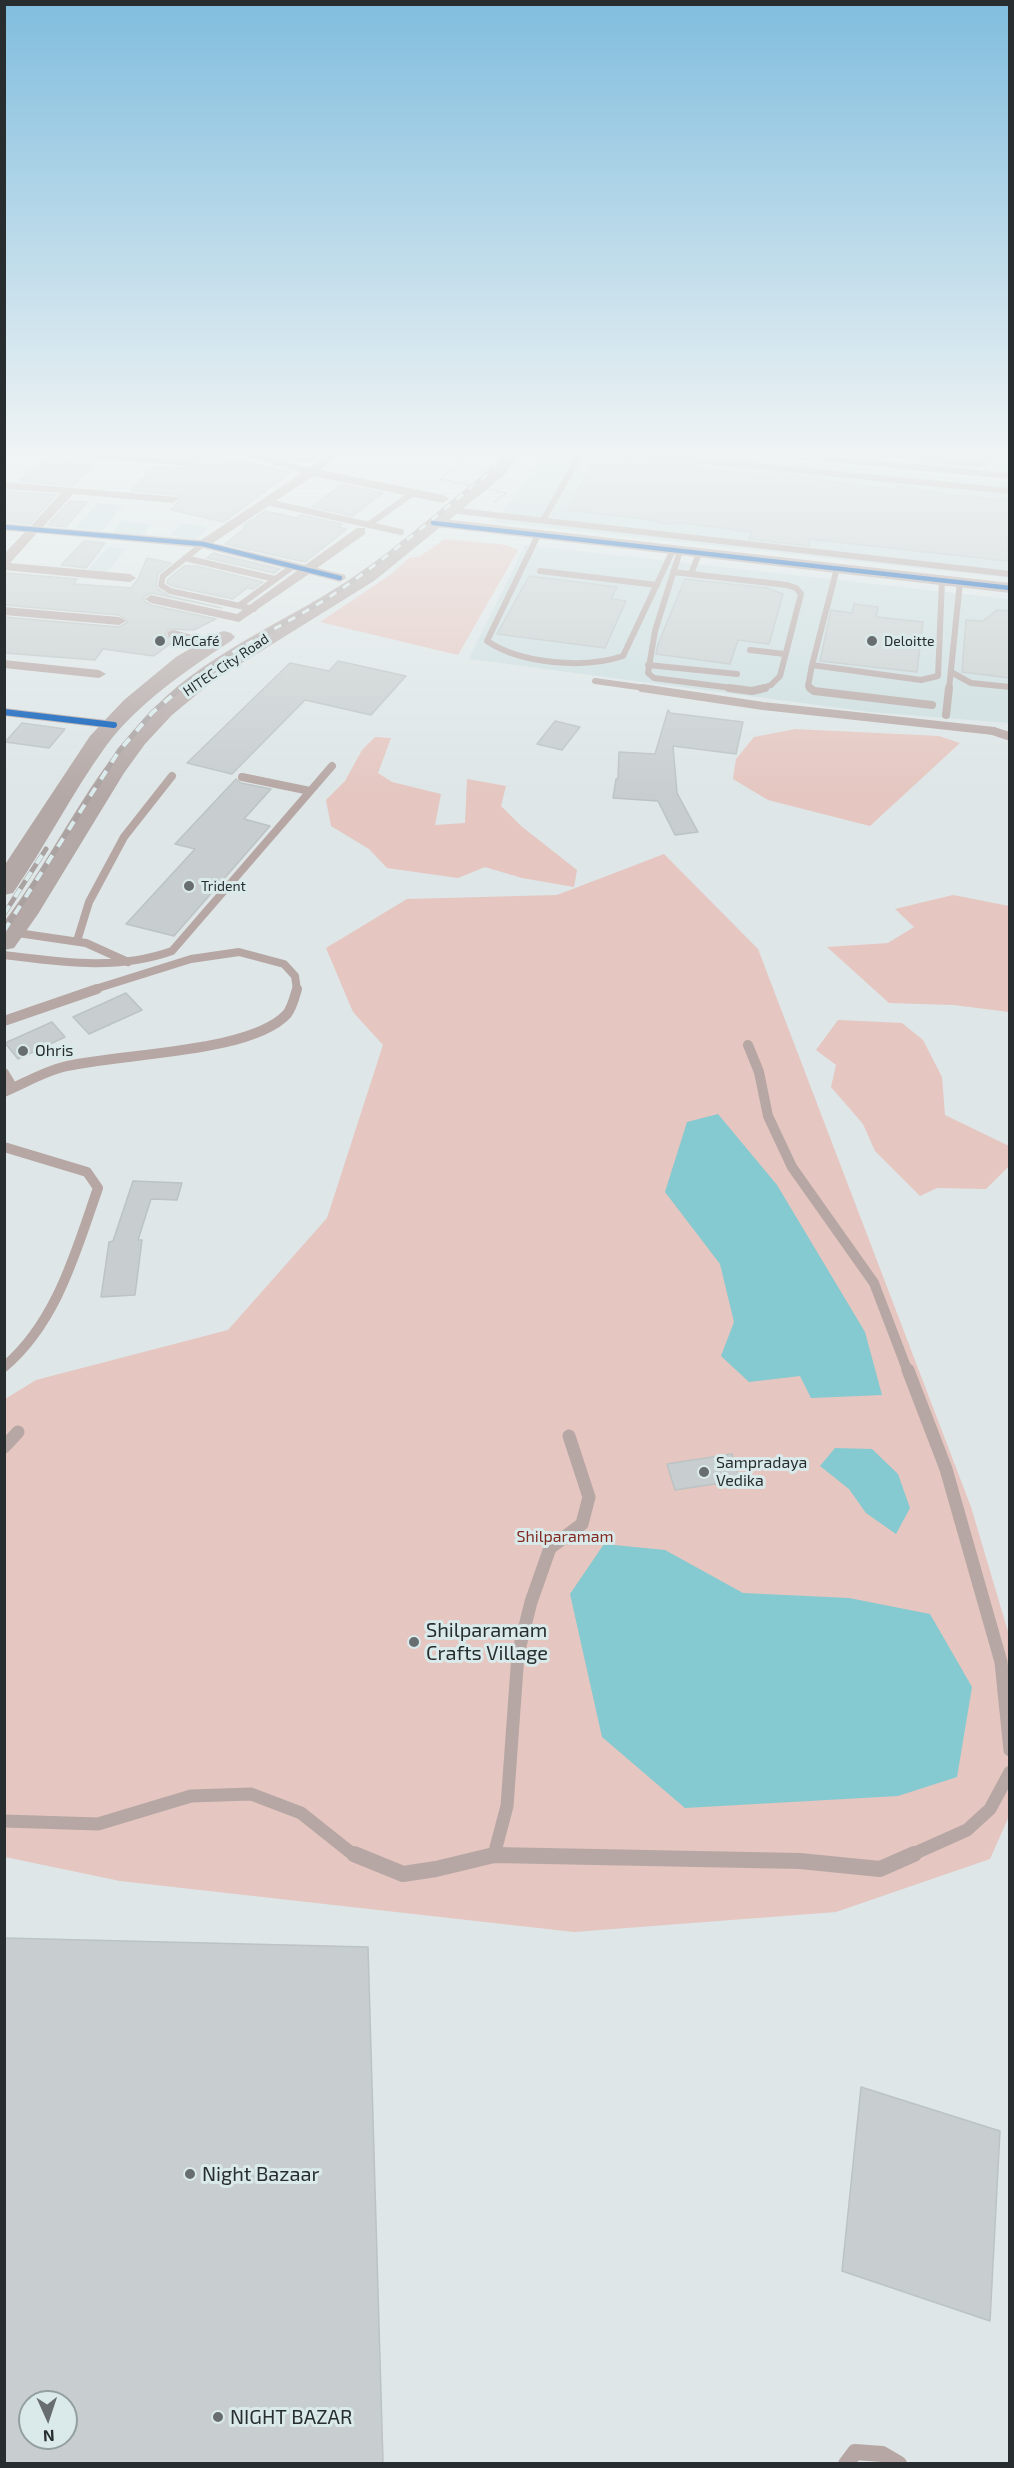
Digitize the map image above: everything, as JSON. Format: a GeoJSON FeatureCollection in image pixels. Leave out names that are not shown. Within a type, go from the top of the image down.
{"type":"FeatureCollection","features":[{"type":"Feature","properties":{"kind":"main road","name":"HITEC City Road"},"geometry":{"type":"LineString","coordinates":[[4,887],[98,741],[141,698],[184,662],[340,578],[354,567]]}},
{"type":"Feature","properties":{"kind":"main road","name":"HITEC City Road"},"geometry":{"type":"LineString","coordinates":[[8,937],[113,771],[137,739],[164,710],[205,676],[238,654],[348,590],[373,567]]}},
{"type":"Feature","properties":{"kind":"street"},"geometry":{"type":"LineString","coordinates":[[33,567],[130,578]]}},
{"type":"Feature","properties":{"kind":"street"},"geometry":{"type":"LineString","coordinates":[[293,567],[340,578]]}},
{"type":"Feature","properties":{"kind":"street"},"geometry":{"type":"LineString","coordinates":[[152,600],[238,615],[254,609],[311,567]]}},
{"type":"Feature","properties":{"kind":"street"},"geometry":{"type":"LineString","coordinates":[[829,567],[1010,588]]}},
{"type":"Feature","properties":{"kind":"street"},"geometry":{"type":"LineString","coordinates":[[4,611],[119,621]]}},
{"type":"Feature","properties":{"kind":"street"},"geometry":{"type":"LineString","coordinates":[[174,634],[212,645]]}},
{"type":"Feature","properties":{"kind":"street"},"geometry":{"type":"LineString","coordinates":[[4,664],[99,674]]}},
{"type":"Feature","properties":{"kind":"street"},"geometry":{"type":"LineString","coordinates":[[4,712],[114,725]]}},
{"type":"Feature","properties":{"kind":"street"},"geometry":{"type":"LineString","coordinates":[[993,731],[1010,737]]}},
{"type":"Feature","properties":{"kind":"lane"},"geometry":{"type":"LineString","coordinates":[[174,567],[163,576],[161,585],[164,588],[238,615],[275,579],[292,567]]}},
{"type":"Feature","properties":{"kind":"lane"},"geometry":{"type":"LineString","coordinates":[[224,567],[275,579]]}},
{"type":"Feature","properties":{"kind":"lane"},"geometry":{"type":"LineString","coordinates":[[522,567],[487,641],[501,651],[594,663],[623,656],[667,567]]}},
{"type":"Feature","properties":{"kind":"lane"},"geometry":{"type":"LineString","coordinates":[[673,572],[787,585],[796,588],[801,594],[780,676],[774,684],[765,689],[752,691],[654,678],[648,673],[648,665],[674,567]]}},
{"type":"Feature","properties":{"kind":"lane"},"geometry":{"type":"LineString","coordinates":[[691,574],[694,567]]}},
{"type":"Feature","properties":{"kind":"lane"},"geometry":{"type":"LineString","coordinates":[[939,567],[1010,574]]}},
{"type":"Feature","properties":{"kind":"lane"},"geometry":{"type":"LineString","coordinates":[[837,568],[808,686],[814,691],[932,705]]}},
{"type":"Feature","properties":{"kind":"lane"},"geometry":{"type":"LineString","coordinates":[[540,571],[657,585]]}},
{"type":"Feature","properties":{"kind":"lane"},"geometry":{"type":"LineString","coordinates":[[812,665],[921,680],[935,678],[938,676],[942,580]]}},
{"type":"Feature","properties":{"kind":"lane"},"geometry":{"type":"LineString","coordinates":[[946,715],[960,582]]}},
{"type":"Feature","properties":{"kind":"lane"},"geometry":{"type":"LineString","coordinates":[[750,650],[785,654]]}},
{"type":"Feature","properties":{"kind":"lane"},"geometry":{"type":"LineString","coordinates":[[648,665],[737,674]]}},
{"type":"Feature","properties":{"kind":"lane"},"geometry":{"type":"LineString","coordinates":[[951,672],[956,678],[968,682],[1010,687]]}},
{"type":"Feature","properties":{"kind":"lane"},"geometry":{"type":"LineString","coordinates":[[595,681],[764,706],[993,731]]}},
{"type":"Feature","properties":{"kind":"lane"},"geometry":{"type":"LineString","coordinates":[[4,955],[87,965],[143,961],[172,951],[332,765]]}},
{"type":"Feature","properties":{"kind":"lane"},"geometry":{"type":"LineString","coordinates":[[78,941],[89,902],[120,845],[172,776]]}},
{"type":"Feature","properties":{"kind":"lane"},"geometry":{"type":"LineString","coordinates":[[242,777],[310,790]]}},
{"type":"Feature","properties":{"kind":"lane"},"geometry":{"type":"LineString","coordinates":[[8,937],[78,941],[128,962]]}},
{"type":"Feature","properties":{"kind":"lane"},"geometry":{"type":"LineString","coordinates":[[4,1021],[70,997],[191,959],[240,952],[284,964],[295,976],[297,990],[288,1013],[279,1020],[270,1026],[219,1045],[133,1055],[61,1067],[9,1090],[5,1074]]}},
{"type":"Feature","properties":{"kind":"lane"},"geometry":{"type":"LineString","coordinates":[[748,1045],[759,1072],[768,1116],[792,1167],[874,1283],[946,1469],[1001,1662],[1010,1750]]}},
{"type":"Feature","properties":{"kind":"lane"},"geometry":{"type":"LineString","coordinates":[[4,1146],[87,1172],[98,1188],[50,1313],[18,1358],[4,1367]]}},
{"type":"Feature","properties":{"kind":"lane"},"geometry":{"type":"LineString","coordinates":[[4,1447],[18,1432]]}},
{"type":"Feature","properties":{"kind":"lane"},"geometry":{"type":"LineString","coordinates":[[494,1855],[507,1806],[518,1654],[531,1602],[550,1548],[582,1524],[590,1497],[569,1436]]}},
{"type":"Feature","properties":{"kind":"lane"},"geometry":{"type":"LineString","coordinates":[[4,1821],[98,1824],[191,1796],[251,1794],[301,1813],[350,1852],[403,1874],[436,1869],[494,1855],[800,1861],[880,1869],[967,1830],[990,1809],[1010,1772]]}},
{"type":"Feature","properties":{"kind":"lane"},"geometry":{"type":"LineString","coordinates":[[846,2463],[855,2452],[882,2454],[899,2463]]}},
{"type":"Feature","properties":{"kind":"shaded area"},"geometry":{"type":"Polygon","coordinates":[[[90,567],[111,567],[107,572],[88,570],[90,567]]]}},
{"type":"Feature","properties":{"kind":"shaded area"},"geometry":{"type":"Polygon","coordinates":[[[514,567],[724,567],[1009,599],[1009,723],[870,712],[469,659],[514,567]]]}},
{"type":"Feature","properties":{"kind":"shaded area"},"geometry":{"type":"Polygon","coordinates":[[[910,567],[1009,567],[1009,578],[910,567]]]}},
{"type":"Feature","properties":{"kind":"green space"},"geometry":{"type":"Polygon","coordinates":[[[399,567],[508,567],[458,655],[320,622],[399,567]]]}},
{"type":"Feature","properties":{"kind":"green space"},"geometry":{"type":"Polygon","coordinates":[[[795,729],[939,736],[960,743],[870,826],[768,800],[733,779],[736,759],[754,737],[795,729]]]}},
{"type":"Feature","properties":{"kind":"green space"},"geometry":{"type":"Polygon","coordinates":[[[375,737],[391,738],[378,773],[392,782],[441,794],[435,825],[465,823],[467,779],[506,786],[501,806],[521,826],[577,870],[574,887],[522,878],[485,867],[458,878],[387,868],[369,849],[331,826],[326,800],[345,781],[362,750],[375,737]]]}},
{"type":"Feature","properties":{"kind":"green space","name":"Shilparamam"},"geometry":{"type":"Polygon","coordinates":[[[664,854],[758,949],[971,1507],[1009,1635],[1009,1816],[990,1859],[836,1912],[574,1932],[120,1881],[5,1857],[5,1399],[36,1380],[228,1330],[327,1218],[383,1045],[353,1012],[326,948],[407,899],[557,895],[664,854]]]}},
{"type":"Feature","properties":{"kind":"green space"},"geometry":{"type":"Polygon","coordinates":[[[953,895],[1009,906],[1009,1012],[954,1005],[889,1003],[827,947],[888,943],[914,927],[895,909],[953,895]]]}},
{"type":"Feature","properties":{"kind":"green space"},"geometry":{"type":"Polygon","coordinates":[[[838,1020],[902,1023],[923,1040],[942,1077],[945,1115],[1009,1146],[1009,1166],[986,1189],[937,1188],[920,1196],[875,1151],[863,1124],[831,1087],[836,1065],[816,1050],[838,1020]]]}},
{"type":"Feature","properties":{"kind":"water"},"geometry":{"type":"Polygon","coordinates":[[[718,1114],[777,1185],[865,1332],[882,1395],[811,1398],[800,1376],[749,1382],[721,1356],[734,1322],[720,1264],[665,1192],[687,1122],[718,1114]]]}},
{"type":"Feature","properties":{"kind":"water"},"geometry":{"type":"Polygon","coordinates":[[[835,1448],[872,1449],[898,1474],[910,1508],[896,1534],[866,1513],[849,1489],[820,1466],[835,1448]]]}},
{"type":"Feature","properties":{"kind":"water"},"geometry":{"type":"Polygon","coordinates":[[[604,1544],[665,1550],[743,1593],[849,1598],[930,1614],[972,1687],[957,1777],[898,1796],[685,1808],[602,1737],[570,1594],[604,1544]]]}},
{"type":"Feature","properties":{"kind":"building"},"geometry":{"type":"Polygon","coordinates":[[[143,567],[166,567],[158,574],[156,585],[158,589],[169,596],[222,608],[151,593],[144,597],[144,601],[151,605],[216,619],[194,630],[169,629],[165,635],[174,641],[154,656],[103,649],[95,660],[4,653],[4,617],[119,627],[128,622],[119,615],[4,605],[4,573],[77,579],[74,584],[131,588],[143,567]]]}},
{"type":"Feature","properties":{"kind":"building"},"geometry":{"type":"Polygon","coordinates":[[[183,567],[202,567],[263,582],[253,589],[247,588],[233,599],[172,586],[167,583],[168,579],[183,567]]]}},
{"type":"Feature","properties":{"kind":"building"},"geometry":{"type":"Polygon","coordinates":[[[248,567],[280,569],[274,573],[248,567]]]}},
{"type":"Feature","properties":{"kind":"building"},"geometry":{"type":"Polygon","coordinates":[[[529,576],[617,587],[611,599],[626,601],[605,648],[497,634],[529,576]]]}},
{"type":"Feature","properties":{"kind":"building"},"geometry":{"type":"Polygon","coordinates":[[[685,579],[767,588],[783,594],[769,644],[738,640],[730,664],[656,654],[685,579]]]}},
{"type":"Feature","properties":{"kind":"building","name":"Deloitte"},"geometry":{"type":"Polygon","coordinates":[[[854,604],[878,607],[876,617],[923,622],[917,672],[820,661],[831,610],[852,613],[854,604]]]}},
{"type":"Feature","properties":{"kind":"building","name":"Deloitte"},"geometry":{"type":"Polygon","coordinates":[[[997,610],[1010,611],[1010,678],[962,672],[966,620],[983,621],[997,610]]]}},
{"type":"Feature","properties":{"kind":"building"},"geometry":{"type":"Polygon","coordinates":[[[338,661],[406,676],[371,715],[305,700],[232,774],[187,763],[290,663],[329,671],[338,661]]]}},
{"type":"Feature","properties":{"kind":"building"},"geometry":{"type":"Polygon","coordinates":[[[668,710],[670,713],[743,722],[736,754],[673,746],[677,793],[698,832],[675,835],[658,801],[613,798],[616,779],[618,779],[619,752],[655,754],[668,710]]]}},
{"type":"Feature","properties":{"kind":"building"},"geometry":{"type":"Polygon","coordinates":[[[555,721],[580,727],[562,750],[537,744],[555,721]]]}},
{"type":"Feature","properties":{"kind":"building"},"geometry":{"type":"Polygon","coordinates":[[[22,723],[65,729],[49,748],[5,742],[22,723]]]}},
{"type":"Feature","properties":{"kind":"building","name":"Trident"},"geometry":{"type":"Polygon","coordinates":[[[236,779],[241,783],[271,789],[244,819],[270,826],[174,936],[126,924],[195,849],[175,844],[236,779]]]}},
{"type":"Feature","properties":{"kind":"building"},"geometry":{"type":"Polygon","coordinates":[[[126,993],[142,1010],[89,1034],[73,1017],[126,993]]]}},
{"type":"Feature","properties":{"kind":"building","name":"Ohris"},"geometry":{"type":"Polygon","coordinates":[[[52,1022],[65,1037],[18,1059],[5,1043],[52,1022]]]}},
{"type":"Feature","properties":{"kind":"building"},"geometry":{"type":"Polygon","coordinates":[[[133,1181],[182,1183],[177,1200],[151,1199],[138,1240],[142,1240],[135,1295],[101,1297],[109,1242],[113,1241],[133,1181]]]}},
{"type":"Feature","properties":{"kind":"building","name":"Sampradaya Vedika"},"geometry":{"type":"Polygon","coordinates":[[[732,1454],[740,1480],[675,1490],[667,1464],[732,1454]]]}},
{"type":"Feature","properties":{"kind":"building","name":"Night Bazaar"},"geometry":{"type":"Polygon","coordinates":[[[4,1938],[368,1947],[383,2463],[4,2463],[4,1938]]]}},
{"type":"Feature","properties":{"kind":"building"},"geometry":{"type":"Polygon","coordinates":[[[861,2087],[1000,2131],[990,2321],[842,2271],[861,2087]]]}},
{"type":"Feature","properties":{"kind":"railway"},"geometry":{"type":"LineString","coordinates":[[180,689],[197,675],[312,608],[372,567]]}},
{"type":"Feature","properties":{"kind":"railway"},"geometry":{"type":"LineString","coordinates":[[4,931],[119,751],[153,712],[181,688]]}},
{"type":"Feature","properties":{"kind":"railway"},"geometry":{"type":"LineString","coordinates":[[4,914],[46,849]]}},
{"type":"Feature","properties":{"kind":"cycle path"},"geometry":{"type":"LineString","coordinates":[[296,567],[340,578]]}},
{"type":"Feature","properties":{"kind":"cycle path"},"geometry":{"type":"LineString","coordinates":[[825,567],[1010,588]]}},
{"type":"Feature","properties":{"kind":"cycle path"},"geometry":{"type":"LineString","coordinates":[[4,712],[114,725]]}},
{"type":"Feature","properties":{"kind":"place","name":"McCafé"},"geometry":{"type":"Point","coordinates":[160,641]}},
{"type":"Feature","properties":{"kind":"place","name":"Deloitte"},"geometry":{"type":"Point","coordinates":[872,641]}},
{"type":"Feature","properties":{"kind":"place","name":"Trident"},"geometry":{"type":"Point","coordinates":[189,886]}},
{"type":"Feature","properties":{"kind":"place","name":"Ohris"},"geometry":{"type":"Point","coordinates":[23,1051]}},
{"type":"Feature","properties":{"kind":"place","name":"Sampradaya Vedika"},"geometry":{"type":"Point","coordinates":[704,1472]}},
{"type":"Feature","properties":{"kind":"place","name":"Shilparamam Crafts Village"},"geometry":{"type":"Point","coordinates":[414,1642]}},
{"type":"Feature","properties":{"kind":"place","name":"Night Bazaar"},"geometry":{"type":"Point","coordinates":[190,2174]}},
{"type":"Feature","properties":{"kind":"place","name":"NIGHT BAZAR"},"geometry":{"type":"Point","coordinates":[218,2417]}}]}
